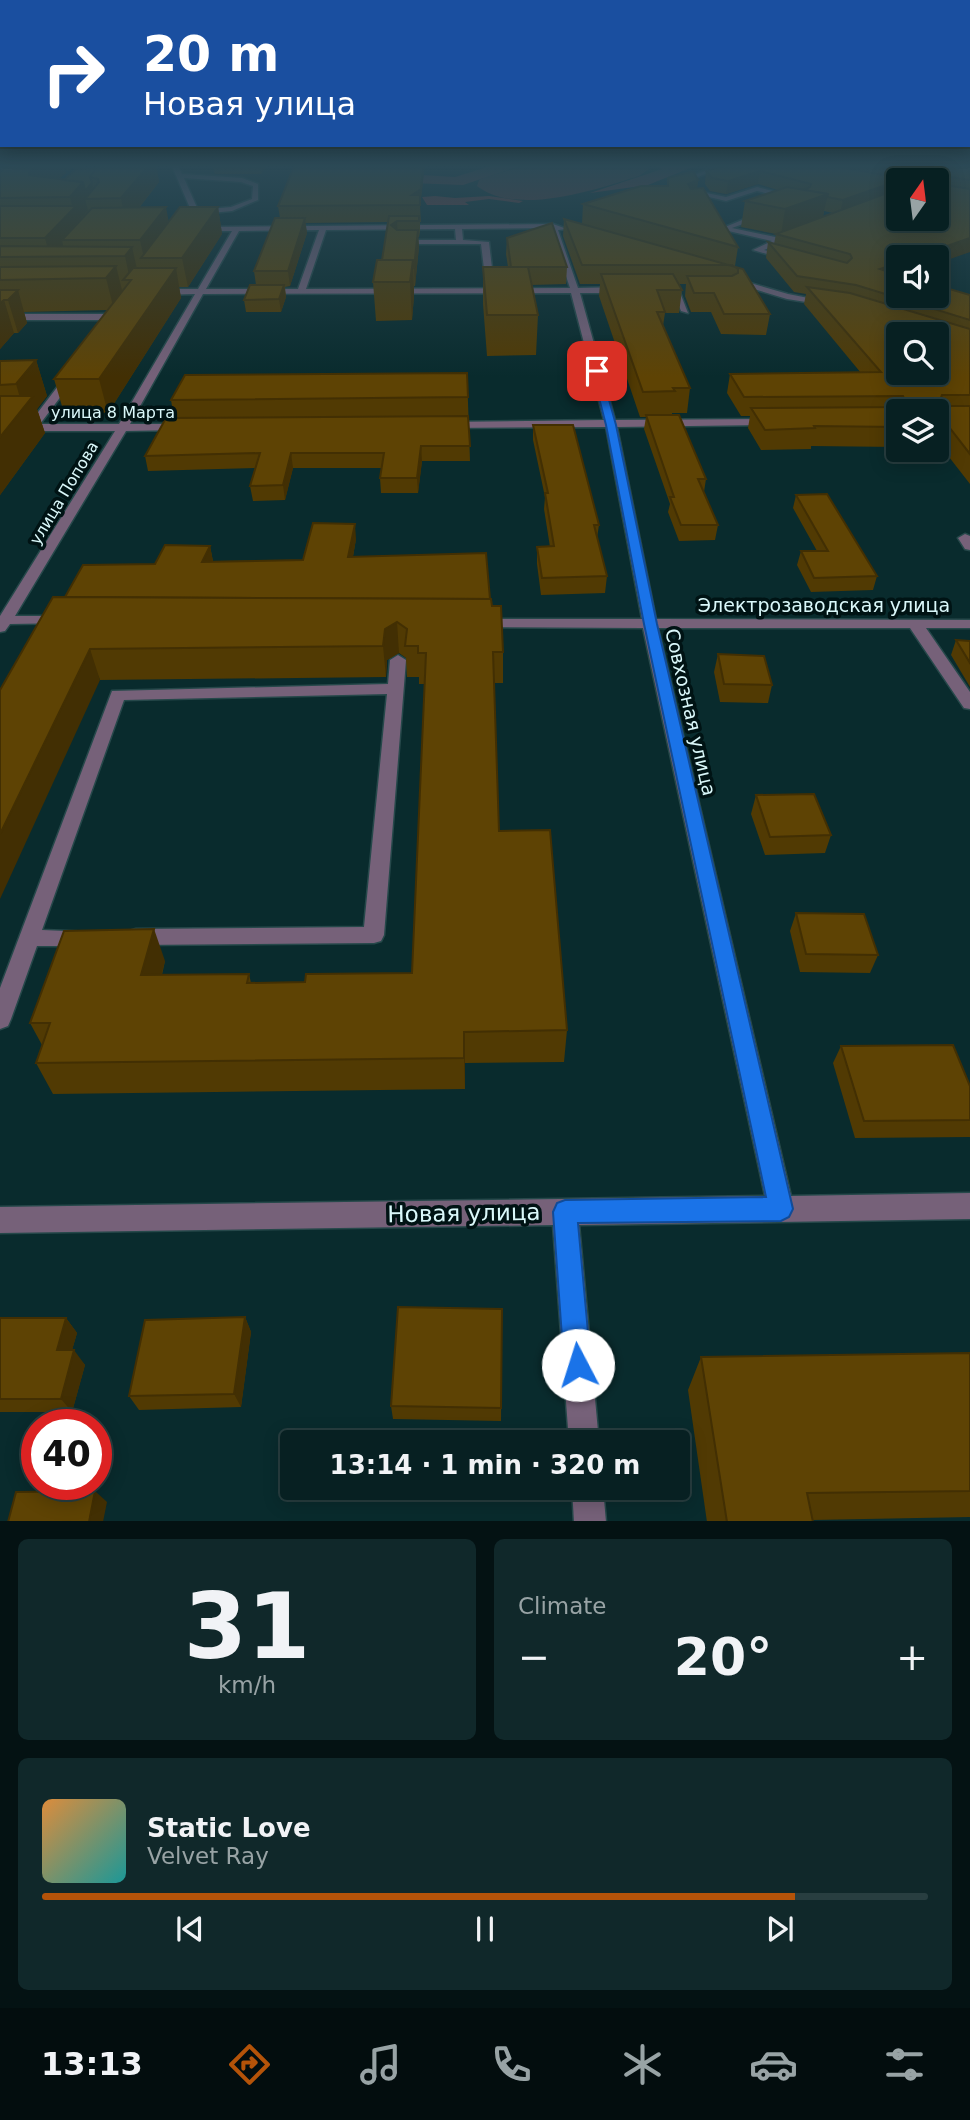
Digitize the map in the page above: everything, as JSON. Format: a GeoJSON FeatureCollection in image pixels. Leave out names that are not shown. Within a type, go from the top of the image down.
{"type":"FeatureCollection","features":[{"type":"Feature","properties":{"kind":"street","name":"улица Попова"},"geometry":{"type":"LineString","coordinates":[[2,623],[123,427],[233,235]]}},
{"type":"Feature","properties":{"kind":"street"},"geometry":{"type":"LineString","coordinates":[[301,291],[321,235]]}},
{"type":"Feature","properties":{"kind":"street"},"geometry":{"type":"LineString","coordinates":[[459,235],[460,242]]}},
{"type":"Feature","properties":{"kind":"street","name":"Совхозная улица"},"geometry":{"type":"LineString","coordinates":[[556,235],[575,290],[611,425],[650,624],[781,1209]]}},
{"type":"Feature","properties":{"kind":"street"},"geometry":{"type":"LineString","coordinates":[[754,235],[779,240]]}},
{"type":"Feature","properties":{"kind":"street"},"geometry":{"type":"LineString","coordinates":[[792,235],[757,250],[794,261]]}},
{"type":"Feature","properties":{"kind":"street"},"geometry":{"type":"LineString","coordinates":[[398,242],[485,242],[489,277]]}},
{"type":"Feature","properties":{"kind":"street"},"geometry":{"type":"LineString","coordinates":[[723,277],[787,296],[836,304]]}},
{"type":"Feature","properties":{"kind":"street"},"geometry":{"type":"LineString","coordinates":[[149,292],[638,290]]}},
{"type":"Feature","properties":{"kind":"street"},"geometry":{"type":"LineString","coordinates":[[663,290],[689,290]]}},
{"type":"Feature","properties":{"kind":"street"},"geometry":{"type":"LineString","coordinates":[[675,290],[685,311]]}},
{"type":"Feature","properties":{"kind":"street"},"geometry":{"type":"LineString","coordinates":[[0,317],[121,313],[110,327]]}},
{"type":"Feature","properties":{"kind":"street"},"geometry":{"type":"LineString","coordinates":[[32,428],[78,369]]}},
{"type":"Feature","properties":{"kind":"street"},"geometry":{"type":"LineString","coordinates":[[49,390],[61,390]]}},
{"type":"Feature","properties":{"kind":"street"},"geometry":{"type":"LineString","coordinates":[[431,425],[789,422]]}},
{"type":"Feature","properties":{"kind":"street","name":"улица 8 Марта"},"geometry":{"type":"LineString","coordinates":[[0,429],[195,427]]}},
{"type":"Feature","properties":{"kind":"street"},"geometry":{"type":"LineString","coordinates":[[2,623],[74,621]]}},
{"type":"Feature","properties":{"kind":"street","name":"Электрозаводская улица"},"geometry":{"type":"LineString","coordinates":[[471,623],[970,624]]}},
{"type":"Feature","properties":{"kind":"street"},"geometry":{"type":"LineString","coordinates":[[915,624],[970,704]]}},
{"type":"Feature","properties":{"kind":"street"},"geometry":{"type":"LineString","coordinates":[[29,938],[374,935],[398,660]]}},
{"type":"Feature","properties":{"kind":"street"},"geometry":{"type":"LineString","coordinates":[[0,1019],[118,695],[395,689]]}},
{"type":"Feature","properties":{"kind":"street","name":"Новая улица"},"geometry":{"type":"LineString","coordinates":[[0,1220],[970,1206]]}},
{"type":"Feature","properties":{"kind":"street"},"geometry":{"type":"LineString","coordinates":[[565,1212],[583,1430]]}},
{"type":"Feature","properties":{"kind":"street"},"geometry":{"type":"LineString","coordinates":[[589,1500],[590,1521]]}},
{"type":"Feature","properties":{"kind":"building"},"geometry":{"type":"Polygon","coordinates":[[[0,235],[48,235],[45,238],[0,238],[0,235]]]}},
{"type":"Feature","properties":{"kind":"building"},"geometry":{"type":"Polygon","coordinates":[[[67,235],[144,235],[140,240],[62,240],[67,235]]]}},
{"type":"Feature","properties":{"kind":"building"},"geometry":{"type":"Polygon","coordinates":[[[159,235],[198,235],[182,258],[141,258],[159,235]]]}},
{"type":"Feature","properties":{"kind":"building"},"geometry":{"type":"Polygon","coordinates":[[[268,235],[300,235],[288,271],[254,271],[268,235]]]}},
{"type":"Feature","properties":{"kind":"building"},"geometry":{"type":"Polygon","coordinates":[[[386,235],[417,235],[414,268],[413,260],[382,260],[386,235]]]}},
{"type":"Feature","properties":{"kind":"building"},"geometry":{"type":"Polygon","coordinates":[[[516,235],[556,235],[567,267],[511,267],[507,238],[516,235]]]}},
{"type":"Feature","properties":{"kind":"building"},"geometry":{"type":"Polygon","coordinates":[[[570,235],[621,235],[729,265],[582,265],[570,235]]]}},
{"type":"Feature","properties":{"kind":"building"},"geometry":{"type":"Polygon","coordinates":[[[695,235],[731,235],[738,247],[695,235]]]}},
{"type":"Feature","properties":{"kind":"building"},"geometry":{"type":"Polygon","coordinates":[[[780,235],[970,235],[970,238],[949,245],[886,245],[886,267],[880,269],[886,271],[886,294],[856,285],[797,276],[768,242],[847,263],[852,258],[850,254],[780,235]]]}},
{"type":"Feature","properties":{"kind":"building"},"geometry":{"type":"Polygon","coordinates":[[[0,246],[132,247],[125,256],[0,257],[0,246]]]}},
{"type":"Feature","properties":{"kind":"building"},"geometry":{"type":"Polygon","coordinates":[[[377,260],[413,260],[410,282],[373,282],[377,260]]]}},
{"type":"Feature","properties":{"kind":"building"},"geometry":{"type":"Polygon","coordinates":[[[116,266],[106,278],[0,280],[0,267],[116,266]]]}},
{"type":"Feature","properties":{"kind":"building"},"geometry":{"type":"Polygon","coordinates":[[[483,267],[528,267],[538,315],[487,315],[483,267]]]}},
{"type":"Feature","properties":{"kind":"building"},"geometry":{"type":"Polygon","coordinates":[[[734,267],[743,269],[770,314],[724,314],[714,293],[694,293],[687,276],[732,276],[738,273],[738,269],[734,267]]]}},
{"type":"Feature","properties":{"kind":"building"},"geometry":{"type":"Polygon","coordinates":[[[133,268],[176,268],[99,379],[54,379],[131,280],[123,280],[133,268]]]}},
{"type":"Feature","properties":{"kind":"building"},"geometry":{"type":"Polygon","coordinates":[[[601,274],[673,274],[682,290],[657,290],[665,312],[657,312],[690,388],[643,392],[601,274]]]}},
{"type":"Feature","properties":{"kind":"building"},"geometry":{"type":"Polygon","coordinates":[[[250,285],[284,285],[279,299],[244,300],[250,285]]]}},
{"type":"Feature","properties":{"kind":"building"},"geometry":{"type":"Polygon","coordinates":[[[807,287],[850,293],[886,304],[886,308],[900,308],[947,322],[886,322],[886,385],[949,385],[949,323],[970,329],[970,395],[942,395],[940,399],[904,399],[903,396],[744,397],[730,374],[881,372],[807,287]]]}},
{"type":"Feature","properties":{"kind":"building"},"geometry":{"type":"Polygon","coordinates":[[[949,289],[970,295],[970,320],[931,308],[949,308],[949,289]]]}},
{"type":"Feature","properties":{"kind":"building"},"geometry":{"type":"Polygon","coordinates":[[[0,290],[18,290],[8,300],[0,303],[0,290]]]}},
{"type":"Feature","properties":{"kind":"building"},"geometry":{"type":"Polygon","coordinates":[[[36,360],[16,384],[0,385],[0,361],[36,360]]]}},
{"type":"Feature","properties":{"kind":"building"},"geometry":{"type":"Polygon","coordinates":[[[467,373],[468,397],[171,400],[185,375],[467,373]]]}},
{"type":"Feature","properties":{"kind":"building"},"geometry":{"type":"Polygon","coordinates":[[[0,396],[33,396],[0,437],[0,396]]]}},
{"type":"Feature","properties":{"kind":"building"},"geometry":{"type":"Polygon","coordinates":[[[949,406],[970,406],[970,454],[949,427],[949,406]]]}},
{"type":"Feature","properties":{"kind":"building"},"geometry":{"type":"Polygon","coordinates":[[[886,407],[886,427],[814,426],[815,428],[765,430],[751,408],[886,407]]]}},
{"type":"Feature","properties":{"kind":"building"},"geometry":{"type":"Polygon","coordinates":[[[646,415],[679,415],[706,479],[698,479],[718,525],[681,525],[646,415]]]}},
{"type":"Feature","properties":{"kind":"building"},"geometry":{"type":"Polygon","coordinates":[[[468,416],[470,446],[421,446],[417,478],[380,478],[384,453],[291,453],[283,485],[250,486],[260,453],[145,456],[166,418],[468,416]]]}},
{"type":"Feature","properties":{"kind":"building"},"geometry":{"type":"Polygon","coordinates":[[[533,425],[573,425],[599,525],[594,525],[607,576],[542,578],[537,547],[554,546],[545,493],[548,493],[533,425]]]}},
{"type":"Feature","properties":{"kind":"building"},"geometry":{"type":"Polygon","coordinates":[[[827,494],[877,576],[814,578],[801,551],[828,551],[796,495],[827,494]]]}},
{"type":"Feature","properties":{"kind":"building"},"geometry":{"type":"Polygon","coordinates":[[[313,523],[355,524],[348,557],[486,553],[490,599],[65,597],[83,565],[155,564],[165,545],[210,546],[202,562],[303,560],[313,523]]]}},
{"type":"Feature","properties":{"kind":"building"},"geometry":{"type":"Polygon","coordinates":[[[53,597],[491,599],[492,606],[501,606],[503,652],[493,652],[499,831],[550,830],[567,1030],[464,1032],[464,1058],[36,1063],[50,1023],[30,1023],[64,931],[154,929],[141,975],[249,974],[247,983],[305,982],[306,974],[412,973],[426,653],[418,653],[418,646],[405,646],[407,629],[397,622],[385,629],[383,646],[90,649],[0,834],[0,690],[53,597]]]}},
{"type":"Feature","properties":{"kind":"building"},"geometry":{"type":"Polygon","coordinates":[[[956,640],[970,641],[970,663],[956,640]]]}},
{"type":"Feature","properties":{"kind":"building"},"geometry":{"type":"Polygon","coordinates":[[[718,654],[764,656],[772,685],[724,684],[718,654]]]}},
{"type":"Feature","properties":{"kind":"building"},"geometry":{"type":"Polygon","coordinates":[[[814,794],[831,835],[770,837],[756,795],[814,794]]]}},
{"type":"Feature","properties":{"kind":"building"},"geometry":{"type":"Polygon","coordinates":[[[796,913],[864,914],[878,955],[806,954],[796,913]]]}},
{"type":"Feature","properties":{"kind":"building"},"geometry":{"type":"Polygon","coordinates":[[[953,1045],[970,1086],[970,1120],[864,1121],[841,1046],[953,1045]]]}},
{"type":"Feature","properties":{"kind":"building"},"geometry":{"type":"Polygon","coordinates":[[[398,1307],[502,1309],[501,1408],[391,1406],[398,1307]]]}},
{"type":"Feature","properties":{"kind":"building"},"geometry":{"type":"Polygon","coordinates":[[[245,1317],[234,1394],[129,1396],[145,1320],[245,1317]]]}},
{"type":"Feature","properties":{"kind":"building"},"geometry":{"type":"Polygon","coordinates":[[[0,1318],[66,1318],[57,1350],[74,1350],[61,1399],[0,1399],[0,1318]]]}},
{"type":"Feature","properties":{"kind":"building"},"geometry":{"type":"Polygon","coordinates":[[[970,1353],[970,1491],[807,1493],[813,1521],[727,1521],[701,1357],[970,1353]]]}},
{"type":"Feature","properties":{"kind":"building"},"geometry":{"type":"Polygon","coordinates":[[[16,1492],[21,1492],[21,1500],[93,1500],[89,1521],[8,1521],[16,1492]]]}},
{"type":"Feature","properties":{"kind":"route"},"geometry":{"type":"LineString","coordinates":[[578,1365],[565,1212],[781,1209],[650,624],[611,425],[597,371]]}}]}
